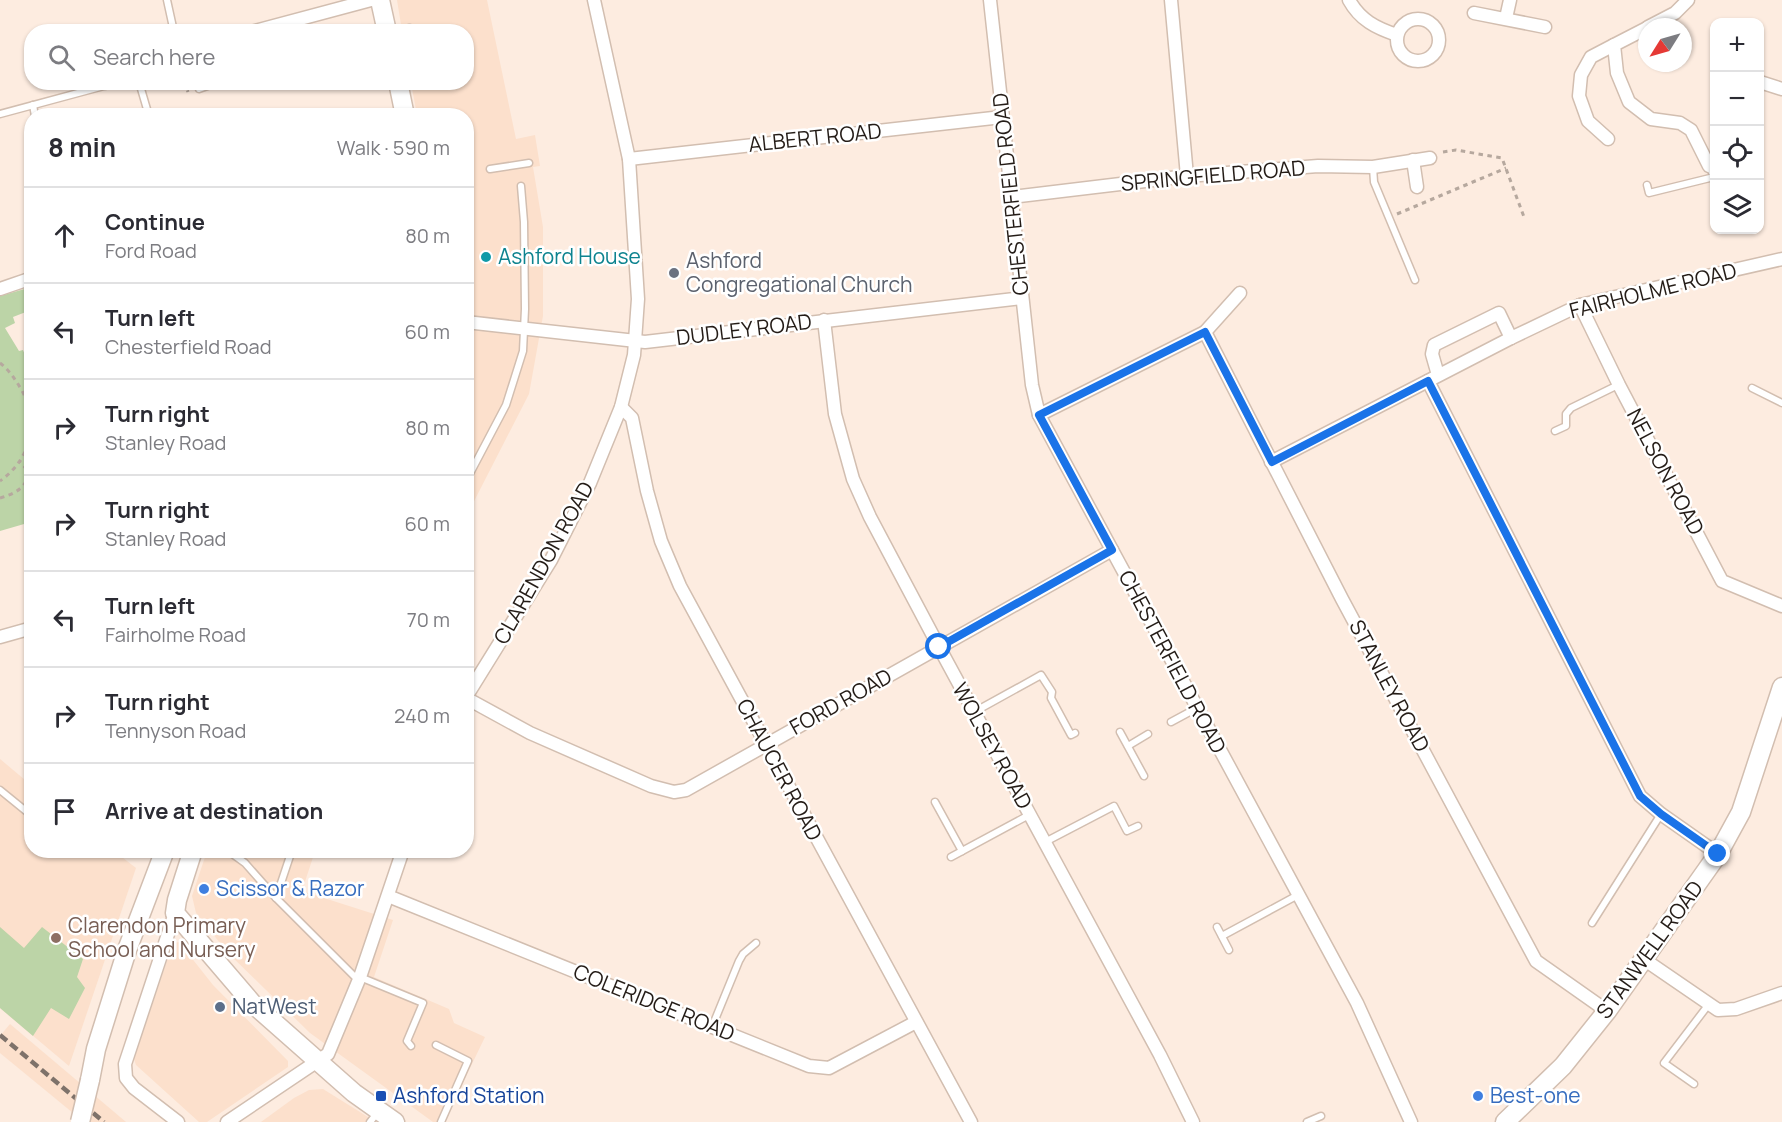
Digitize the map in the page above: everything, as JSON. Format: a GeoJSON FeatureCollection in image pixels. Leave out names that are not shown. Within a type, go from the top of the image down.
{"type":"FeatureCollection","features":[{"type":"Feature","properties":{"kind":"street"},"geometry":{"type":"LineString","coordinates":[[281,24],[371,0]]}},
{"type":"Feature","properties":{"kind":"street"},"geometry":{"type":"LineString","coordinates":[[380,0],[385,24]]}},
{"type":"Feature","properties":{"kind":"street","name":"CLARENDON ROAD"},"geometry":{"type":"LineString","coordinates":[[474,685],[551,560],[590,483],[621,407],[634,355],[638,299],[628,159],[594,0]]}},
{"type":"Feature","properties":{"kind":"street","name":"CHESTERFIELD ROAD"},"geometry":{"type":"LineString","coordinates":[[990,0],[1032,385],[1039,415],[1357,1003],[1411,1122]]}},
{"type":"Feature","properties":{"kind":"street"},"geometry":{"type":"LineString","coordinates":[[1171,0],[1187,176]]}},
{"type":"Feature","properties":{"kind":"street"},"geometry":{"type":"LineString","coordinates":[[1349,0],[1355,12],[1377,29],[1397,35]]}},
{"type":"Feature","properties":{"kind":"street"},"geometry":{"type":"LineString","coordinates":[[1506,18],[1510,0]]}},
{"type":"Feature","properties":{"kind":"street"},"geometry":{"type":"LineString","coordinates":[[1665,18],[1675,13],[1688,0]]}},
{"type":"Feature","properties":{"kind":"street"},"geometry":{"type":"LineString","coordinates":[[1474,13],[1545,27]]}},
{"type":"Feature","properties":{"kind":"street"},"geometry":{"type":"LineString","coordinates":[[1608,139],[1588,121],[1579,96],[1581,75],[1591,57],[1638,32]]}},
{"type":"Feature","properties":{"kind":"street"},"geometry":{"type":"LineString","coordinates":[[1614,45],[1617,73],[1629,102],[1652,119],[1680,123],[1691,130],[1710,170]]}},
{"type":"Feature","properties":{"kind":"street"},"geometry":{"type":"LineString","coordinates":[[1764,83],[1782,89]]}},
{"type":"Feature","properties":{"kind":"street"},"geometry":{"type":"LineString","coordinates":[[400,90],[403,108]]}},
{"type":"Feature","properties":{"kind":"street","name":"ALBERT ROAD"},"geometry":{"type":"LineString","coordinates":[[628,159],[1002,117]]}},
{"type":"Feature","properties":{"kind":"street","name":"SPRINGFIELD ROAD"},"geometry":{"type":"LineString","coordinates":[[1012,197],[1187,176],[1318,166],[1373,168],[1430,158]]}},
{"type":"Feature","properties":{"kind":"street"},"geometry":{"type":"LineString","coordinates":[[1413,160],[1417,187]]}},
{"type":"Feature","properties":{"kind":"street","name":"FAIRHOLME ROAD"},"geometry":{"type":"LineString","coordinates":[[1272,462],[1511,338],[1580,305],[1782,259]]}},
{"type":"Feature","properties":{"kind":"street"},"geometry":{"type":"LineString","coordinates":[[0,289],[24,281]]}},
{"type":"Feature","properties":{"kind":"street"},"geometry":{"type":"LineString","coordinates":[[1039,415],[1205,332],[1240,293]]}},
{"type":"Feature","properties":{"kind":"street","name":"DUDLEY ROAD"},"geometry":{"type":"LineString","coordinates":[[474,323],[645,342],[1022,298]]}},
{"type":"Feature","properties":{"kind":"street","name":"NELSON ROAD"},"geometry":{"type":"LineString","coordinates":[[1580,305],[1619,385],[1722,581],[1782,606]]}},
{"type":"Feature","properties":{"kind":"street"},"geometry":{"type":"LineString","coordinates":[[1511,338],[1499,314],[1434,345],[1433,378],[1640,796],[1661,814],[1718,854]]}},
{"type":"Feature","properties":{"kind":"street","name":"WOLSEY ROAD"},"geometry":{"type":"LineString","coordinates":[[824,320],[835,414],[853,479],[870,517],[1160,1055],[1193,1122]]}},
{"type":"Feature","properties":{"kind":"street","name":"STANLEY ROAD"},"geometry":{"type":"LineString","coordinates":[[1205,332],[1342,598],[1536,961],[1607,1011]]}},
{"type":"Feature","properties":{"kind":"street","name":"CHAUCER ROAD"},"geometry":{"type":"LineString","coordinates":[[621,407],[632,417],[647,491],[662,541],[680,586],[971,1122]]}},
{"type":"Feature","properties":{"kind":"street","name":"FORD ROAD"},"geometry":{"type":"LineString","coordinates":[[474,702],[541,737],[651,786],[674,792],[686,790],[1112,550]]}},
{"type":"Feature","properties":{"kind":"street"},"geometry":{"type":"LineString","coordinates":[[0,637],[24,630]]}},
{"type":"Feature","properties":{"kind":"street","name":"STANWELL ROAD"},"geometry":{"type":"LineString","coordinates":[[1505,1122],[1563,1066],[1607,1011],[1718,854],[1741,812],[1777,717],[1782,687]]}},
{"type":"Feature","properties":{"kind":"street"},"geometry":{"type":"LineString","coordinates":[[80,1122],[96,1049],[127,950],[162,858]]}},
{"type":"Feature","properties":{"kind":"street"},"geometry":{"type":"LineString","coordinates":[[178,1122],[134,1088],[126,1078],[125,1064],[175,913],[190,858]]}},
{"type":"Feature","properties":{"kind":"street"},"geometry":{"type":"LineString","coordinates":[[227,1122],[318,1063],[328,1054],[359,979],[400,858]]}},
{"type":"Feature","properties":{"kind":"street","name":"COLERIDGE ROAD"},"geometry":{"type":"LineString","coordinates":[[388,896],[809,1066],[829,1068],[916,1022]]}},
{"type":"Feature","properties":{"kind":"street"},"geometry":{"type":"LineString","coordinates":[[175,913],[252,1003],[374,1117],[394,1122]]}},
{"type":"Feature","properties":{"kind":"street"},"geometry":{"type":"LineString","coordinates":[[1645,960],[1718,1010],[1736,1009],[1782,993]]}},
{"type":"Feature","properties":{"kind":"lane"},"geometry":{"type":"LineString","coordinates":[[167,0],[172,24]]}},
{"type":"Feature","properties":{"kind":"lane"},"geometry":{"type":"LineString","coordinates":[[0,114],[94,90]]}},
{"type":"Feature","properties":{"kind":"lane"},"geometry":{"type":"LineString","coordinates":[[141,90],[147,108]]}},
{"type":"Feature","properties":{"kind":"lane"},"geometry":{"type":"LineString","coordinates":[[490,169],[529,163]]}},
{"type":"Feature","properties":{"kind":"lane"},"geometry":{"type":"LineString","coordinates":[[1373,168],[1374,182],[1415,280]]}},
{"type":"Feature","properties":{"kind":"lane"},"geometry":{"type":"LineString","coordinates":[[1647,185],[1649,193],[1710,175]]}},
{"type":"Feature","properties":{"kind":"lane"},"geometry":{"type":"LineString","coordinates":[[474,467],[506,405],[523,351],[524,222],[521,186]]}},
{"type":"Feature","properties":{"kind":"lane"},"geometry":{"type":"LineString","coordinates":[[1555,431],[1566,426],[1566,414],[1571,408],[1619,385]]}},
{"type":"Feature","properties":{"kind":"lane"},"geometry":{"type":"LineString","coordinates":[[1752,388],[1782,403]]}},
{"type":"Feature","properties":{"kind":"lane"},"geometry":{"type":"LineString","coordinates":[[974,712],[1041,675],[1052,692],[1051,698],[1071,735],[1075,733]]}},
{"type":"Feature","properties":{"kind":"lane"},"geometry":{"type":"LineString","coordinates":[[1171,722],[1197,708]]}},
{"type":"Feature","properties":{"kind":"lane"},"geometry":{"type":"LineString","coordinates":[[1120,732],[1144,776]]}},
{"type":"Feature","properties":{"kind":"lane"},"geometry":{"type":"LineString","coordinates":[[1128,746],[1149,734]]}},
{"type":"Feature","properties":{"kind":"lane"},"geometry":{"type":"LineString","coordinates":[[0,790],[24,810]]}},
{"type":"Feature","properties":{"kind":"lane"},"geometry":{"type":"LineString","coordinates":[[935,802],[962,851]]}},
{"type":"Feature","properties":{"kind":"lane"},"geometry":{"type":"LineString","coordinates":[[1044,842],[1114,806],[1127,831],[1138,826]]}},
{"type":"Feature","properties":{"kind":"lane"},"geometry":{"type":"LineString","coordinates":[[1592,923],[1661,814]]}},
{"type":"Feature","properties":{"kind":"lane"},"geometry":{"type":"LineString","coordinates":[[951,857],[1029,815]]}},
{"type":"Feature","properties":{"kind":"lane"},"geometry":{"type":"LineString","coordinates":[[238,858],[359,979],[423,1003],[407,1041],[411,1046]]}},
{"type":"Feature","properties":{"kind":"lane"},"geometry":{"type":"LineString","coordinates":[[276,898],[289,858]]}},
{"type":"Feature","properties":{"kind":"lane"},"geometry":{"type":"LineString","coordinates":[[1222,936],[1298,895]]}},
{"type":"Feature","properties":{"kind":"lane"},"geometry":{"type":"LineString","coordinates":[[1217,927],[1229,950]]}},
{"type":"Feature","properties":{"kind":"lane"},"geometry":{"type":"LineString","coordinates":[[712,1027],[739,961],[743,954],[756,944]]}},
{"type":"Feature","properties":{"kind":"lane"},"geometry":{"type":"LineString","coordinates":[[1694,1084],[1664,1063],[1709,1004]]}},
{"type":"Feature","properties":{"kind":"lane"},"geometry":{"type":"LineString","coordinates":[[436,1045],[468,1061],[441,1122]]}},
{"type":"Feature","properties":{"kind":"lane"},"geometry":{"type":"LineString","coordinates":[[1307,1122],[1320,1116]]}},
{"type":"Feature","properties":{"kind":"path"},"geometry":{"type":"LineString","coordinates":[[187,90],[189,94]]}},
{"type":"Feature","properties":{"kind":"path"},"geometry":{"type":"LineString","coordinates":[[1430,158],[1444,151],[1456,150],[1502,158],[1524,217]]}},
{"type":"Feature","properties":{"kind":"path"},"geometry":{"type":"LineString","coordinates":[[1389,218],[1506,168]]}},
{"type":"Feature","properties":{"kind":"path"},"geometry":{"type":"LineString","coordinates":[[0,363],[24,393]]}},
{"type":"Feature","properties":{"kind":"path"},"geometry":{"type":"LineString","coordinates":[[0,481],[13,471],[24,455]]}},
{"type":"Feature","properties":{"kind":"path"},"geometry":{"type":"LineString","coordinates":[[20,462],[24,466]]}},
{"type":"Feature","properties":{"kind":"path"},"geometry":{"type":"LineString","coordinates":[[0,498],[24,485]]}},
{"type":"Feature","properties":{"kind":"shaded area"},"geometry":{"type":"Polygon","coordinates":[[[397,0],[487,0],[516,139],[535,135],[540,166],[533,167],[543,227],[543,316],[529,394],[474,501],[474,108],[416,108],[412,90],[474,90],[474,24],[401,24],[397,0]]]}},
{"type":"Feature","properties":{"kind":"shaded area","name":"Clarendon Primary School and Nursery"},"geometry":{"type":"Polygon","coordinates":[[[0,759],[24,779],[24,858],[123,858],[136,868],[69,1066],[0,1008],[0,759]]]}},
{"type":"Feature","properties":{"kind":"shaded area"},"geometry":{"type":"Polygon","coordinates":[[[205,858],[313,858],[302,891],[393,920],[374,977],[449,1009],[454,1023],[485,1037],[444,1122],[433,1122],[310,1033],[228,953],[196,913],[192,896],[205,858]]]}},
{"type":"Feature","properties":{"kind":"shaded area"},"geometry":{"type":"Polygon","coordinates":[[[179,942],[213,985],[288,1061],[288,1067],[207,1122],[199,1122],[136,1065],[134,1059],[173,943],[179,942]]]}},
{"type":"Feature","properties":{"kind":"shaded area"},"geometry":{"type":"Polygon","coordinates":[[[10,1024],[126,1122],[84,1122],[0,1053],[0,1036],[10,1024]]]}},
{"type":"Feature","properties":{"kind":"shaded area"},"geometry":{"type":"Polygon","coordinates":[[[323,1089],[376,1122],[261,1122],[309,1090],[323,1089]]]}},
{"type":"Feature","properties":{"kind":"green space"},"geometry":{"type":"Polygon","coordinates":[[[24,289],[24,313],[13,317],[15,323],[5,328],[19,351],[23,350],[24,352],[24,524],[0,531],[0,296],[24,289]]]}},
{"type":"Feature","properties":{"kind":"green space"},"geometry":{"type":"Polygon","coordinates":[[[0,927],[24,948],[42,927],[83,959],[77,977],[85,988],[69,1019],[51,1008],[33,1036],[0,1008],[0,927]]]}},
{"type":"Feature","properties":{"kind":"railway"},"geometry":{"type":"LineString","coordinates":[[0,1035],[104,1122]]}},
{"type":"Feature","properties":{"kind":"place","name":"Ashford House"},"geometry":{"type":"Point","coordinates":[486,257]}},
{"type":"Feature","properties":{"kind":"place","name":"Ashford Congregational Church"},"geometry":{"type":"Point","coordinates":[674,273]}},
{"type":"Feature","properties":{"kind":"place","name":"Scissor & Razor"},"geometry":{"type":"Point","coordinates":[204,889]}},
{"type":"Feature","properties":{"kind":"place","name":"Clarendon Primary School and Nursery"},"geometry":{"type":"Point","coordinates":[56,938]}},
{"type":"Feature","properties":{"kind":"place","name":"NatWest"},"geometry":{"type":"Point","coordinates":[220,1007]}},
{"type":"Feature","properties":{"kind":"place","name":"Ashford Station"},"geometry":{"type":"Point","coordinates":[381,1096]}},
{"type":"Feature","properties":{"kind":"place","name":"Best-one"},"geometry":{"type":"Point","coordinates":[1478,1096]}},
{"type":"Feature","properties":{"kind":"route"},"geometry":{"type":"LineString","coordinates":[[939,647],[1112,550],[1039,415],[1205,332],[1272,462],[1428,381],[1640,796],[1661,814],[1718,854]]}}]}
